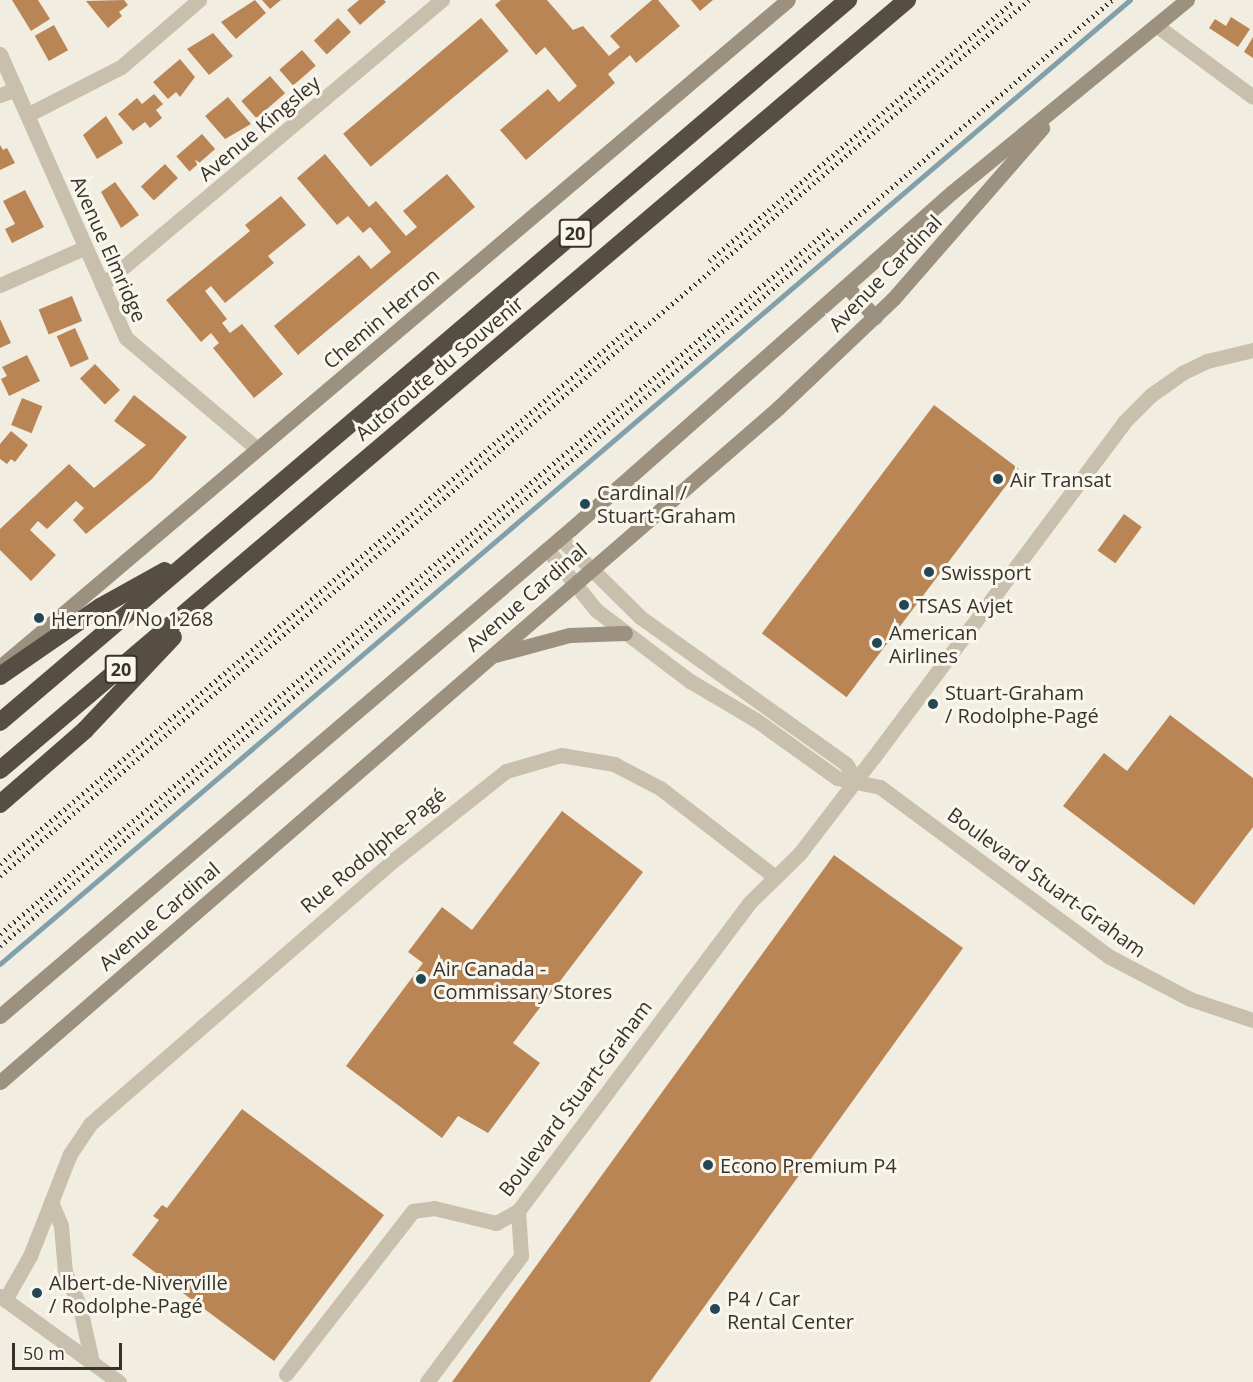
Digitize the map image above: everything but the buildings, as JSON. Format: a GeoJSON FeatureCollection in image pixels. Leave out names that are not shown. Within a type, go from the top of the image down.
{"type":"FeatureCollection","features":[{"type":"Feature","properties":{"kind":"highway","name":"Autoroute du Souvenir"},"geometry":{"type":"LineString","coordinates":[[0,722],[848,0]]}},
{"type":"Feature","properties":{"kind":"highway","name":"Autoroute du Souvenir"},"geometry":{"type":"LineString","coordinates":[[0,770],[907,0]]}},
{"type":"Feature","properties":{"kind":"highway"},"geometry":{"type":"LineString","coordinates":[[0,676],[100,607],[198,553]]}},
{"type":"Feature","properties":{"kind":"highway"},"geometry":{"type":"LineString","coordinates":[[0,804],[85,730],[240,567]]}},
{"type":"Feature","properties":{"kind":"main road","name":"Chemin Herron"},"geometry":{"type":"LineString","coordinates":[[0,666],[788,0]]}},
{"type":"Feature","properties":{"kind":"main road","name":"Avenue Cardinal"},"geometry":{"type":"LineString","coordinates":[[0,1016],[560,538],[951,194],[1051,116],[1187,0]]}},
{"type":"Feature","properties":{"kind":"main road","name":"Avenue Cardinal"},"geometry":{"type":"LineString","coordinates":[[0,1082],[590,571],[875,317],[1021,156],[1051,116]]}},
{"type":"Feature","properties":{"kind":"main road"},"geometry":{"type":"LineString","coordinates":[[847,287],[875,317]]}},
{"type":"Feature","properties":{"kind":"main road"},"geometry":{"type":"LineString","coordinates":[[489,657],[569,635],[625,633]]}},
{"type":"Feature","properties":{"kind":"street"},"geometry":{"type":"LineString","coordinates":[[27,115],[121,67],[199,0]]}},
{"type":"Feature","properties":{"kind":"street","name":"Avenue Kingsley"},"geometry":{"type":"LineString","coordinates":[[102,285],[442,0]]}},
{"type":"Feature","properties":{"kind":"street"},"geometry":{"type":"LineString","coordinates":[[1157,26],[1253,98]]}},
{"type":"Feature","properties":{"kind":"street","name":"Avenue Elmridge"},"geometry":{"type":"LineString","coordinates":[[0,54],[84,248],[134,347],[256,448]]}},
{"type":"Feature","properties":{"kind":"street"},"geometry":{"type":"LineString","coordinates":[[0,95],[16,89]]}},
{"type":"Feature","properties":{"kind":"street"},"geometry":{"type":"LineString","coordinates":[[0,285],[84,248]]}},
{"type":"Feature","properties":{"kind":"street"},"geometry":{"type":"LineString","coordinates":[[774,876],[800,853],[1132,413],[1188,370],[1253,350]]}},
{"type":"Feature","properties":{"kind":"street","name":"Boulevard Stuart-Graham"},"geometry":{"type":"LineString","coordinates":[[560,538],[590,571],[654,629],[846,764],[856,780]]}},
{"type":"Feature","properties":{"kind":"street","name":"Boulevard Stuart-Graham"},"geometry":{"type":"LineString","coordinates":[[547,549],[590,603],[625,633],[837,777],[856,780],[887,792],[1110,957],[1190,999],[1253,1020]]}},
{"type":"Feature","properties":{"kind":"street","name":"Rue Rodolphe-Pagé"},"geometry":{"type":"LineString","coordinates":[[2,1294],[30,1256],[75,1145],[99,1115],[452,810],[521,764],[546,756],[576,755],[628,770],[660,789],[774,876]]}},
{"type":"Feature","properties":{"kind":"street","name":"Boulevard Stuart-Graham"},"geometry":{"type":"LineString","coordinates":[[286,1374],[413,1211],[434,1208],[496,1223],[518,1211],[774,876]]}},
{"type":"Feature","properties":{"kind":"street"},"geometry":{"type":"LineString","coordinates":[[51,1202],[61,1226],[65,1272],[80,1308],[92,1362]]}},
{"type":"Feature","properties":{"kind":"street"},"geometry":{"type":"LineString","coordinates":[[427,1382],[522,1256],[518,1211]]}},
{"type":"Feature","properties":{"kind":"street"},"geometry":{"type":"LineString","coordinates":[[2,1294],[119,1382]]}},
{"type":"Feature","properties":{"kind":"waterway"},"geometry":{"type":"LineString","coordinates":[[0,964],[1130,0]]}},
{"type":"Feature","properties":{"kind":"railway"},"geometry":{"type":"LineString","coordinates":[[709,261],[1015,0]]}},
{"type":"Feature","properties":{"kind":"railway"},"geometry":{"type":"LineString","coordinates":[[0,876],[1029,0]]}},
{"type":"Feature","properties":{"kind":"railway"},"geometry":{"type":"LineString","coordinates":[[0,946],[1112,0]]}},
{"type":"Feature","properties":{"kind":"railway"},"geometry":{"type":"LineString","coordinates":[[0,934],[829,229]]}},
{"type":"Feature","properties":{"kind":"railway"},"geometry":{"type":"LineString","coordinates":[[0,864],[638,321]]}},
{"type":"Feature","properties":{"kind":"place","name":"Air Transat"},"geometry":{"type":"Point","coordinates":[998,479]}},
{"type":"Feature","properties":{"kind":"place","name":"Cardinal / Stuart-Graham"},"geometry":{"type":"Point","coordinates":[585,504]}},
{"type":"Feature","properties":{"kind":"place","name":"Swissport"},"geometry":{"type":"Point","coordinates":[929,572]}},
{"type":"Feature","properties":{"kind":"place","name":"TSAS Avjet"},"geometry":{"type":"Point","coordinates":[904,605]}},
{"type":"Feature","properties":{"kind":"place","name":"Herron / No 1268"},"geometry":{"type":"Point","coordinates":[39,618]}},
{"type":"Feature","properties":{"kind":"place","name":"American Airlines"},"geometry":{"type":"Point","coordinates":[877,643]}},
{"type":"Feature","properties":{"kind":"place","name":"Stuart-Graham / Rodolphe-Pagé"},"geometry":{"type":"Point","coordinates":[933,704]}},
{"type":"Feature","properties":{"kind":"place","name":"Air Canada - Commissary Stores"},"geometry":{"type":"Point","coordinates":[421,979]}},
{"type":"Feature","properties":{"kind":"place","name":"Econo Premium P4"},"geometry":{"type":"Point","coordinates":[708,1165]}},
{"type":"Feature","properties":{"kind":"place","name":"Albert-de-Niverville / Rodolphe-Pagé"},"geometry":{"type":"Point","coordinates":[37,1293]}},
{"type":"Feature","properties":{"kind":"place","name":"P4 / Car Rental Center"},"geometry":{"type":"Point","coordinates":[715,1309]}}]}
